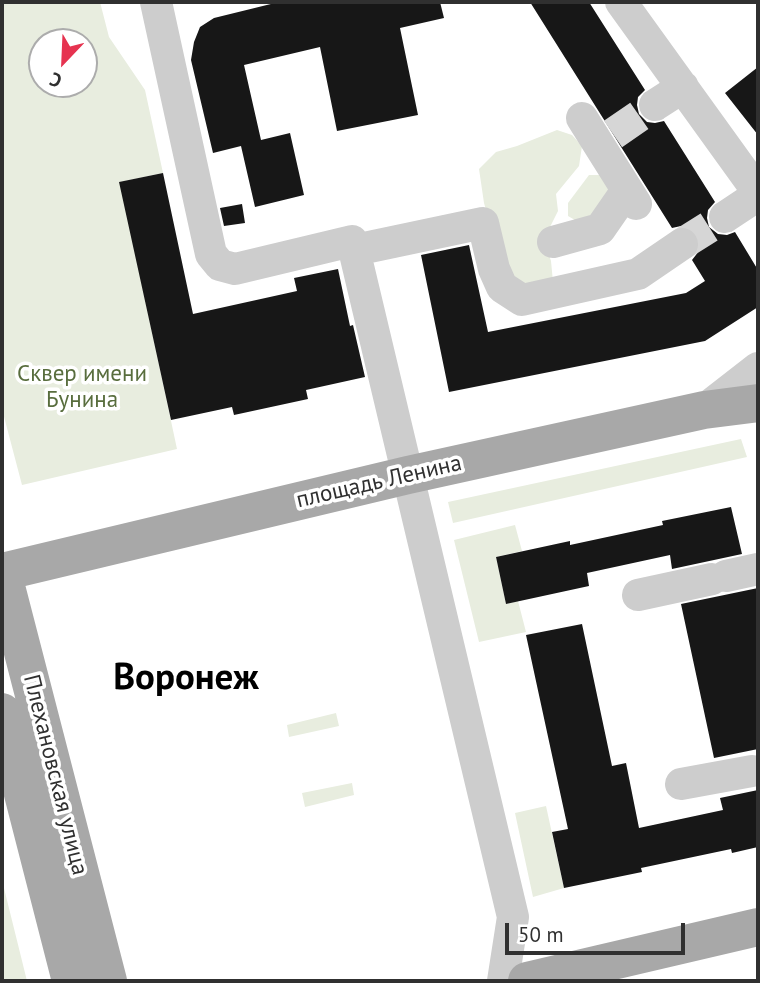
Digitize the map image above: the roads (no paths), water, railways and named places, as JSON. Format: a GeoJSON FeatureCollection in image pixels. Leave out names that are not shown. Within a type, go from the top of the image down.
{"type":"FeatureCollection","features":[{"type":"Feature","properties":{"kind":"main road","name":"площадь Ленина"},"geometry":{"type":"LineString","coordinates":[[2,571],[408,475],[757,399]]}},
{"type":"Feature","properties":{"kind":"main road","name":"Плехановская улица"},"geometry":{"type":"LineString","coordinates":[[2,571],[108,981]]}},
{"type":"Feature","properties":{"kind":"main road","name":"Плехановская улица"},"geometry":{"type":"LineString","coordinates":[[2,712],[72,981]]}},
{"type":"Feature","properties":{"kind":"main road"},"geometry":{"type":"LineString","coordinates":[[527,981],[758,927]]}},
{"type":"Feature","properties":{"kind":"street"},"geometry":{"type":"LineString","coordinates":[[156,2],[211,254],[219,265],[235,268],[352,241],[513,917],[503,981]]}},
{"type":"Feature","properties":{"kind":"street"},"geometry":{"type":"LineString","coordinates":[[621,2],[758,193],[725,216]]}},
{"type":"Feature","properties":{"kind":"street"},"geometry":{"type":"LineString","coordinates":[[654,105],[682,87]]}},
{"type":"Feature","properties":{"kind":"street"},"geometry":{"type":"LineString","coordinates":[[553,242],[600,229],[632,197],[606,139],[582,118]]}},
{"type":"Feature","properties":{"kind":"street"},"geometry":{"type":"LineString","coordinates":[[355,250],[483,223],[494,269],[502,287],[522,300],[638,274],[682,244]]}},
{"type":"Feature","properties":{"kind":"street"},"geometry":{"type":"LineString","coordinates":[[638,595],[758,569]]}},
{"type":"Feature","properties":{"kind":"street"},"geometry":{"type":"LineString","coordinates":[[681,784],[752,771]]}},
{"type":"Feature","properties":{"kind":"tunnel"},"geometry":{"type":"LineString","coordinates":[[613,134],[655,105]]}},
{"type":"Feature","properties":{"kind":"tunnel"},"geometry":{"type":"LineString","coordinates":[[682,244],[725,217]]}},
{"type":"Feature","properties":{"kind":"district","name":"Воронеж"},"geometry":{"type":"Point","coordinates":[186,678]}},
{"type":"Feature","properties":{"kind":"park label","name":"Cквер имени Бунина"},"geometry":{"type":"Point","coordinates":[82,387]}}]}
